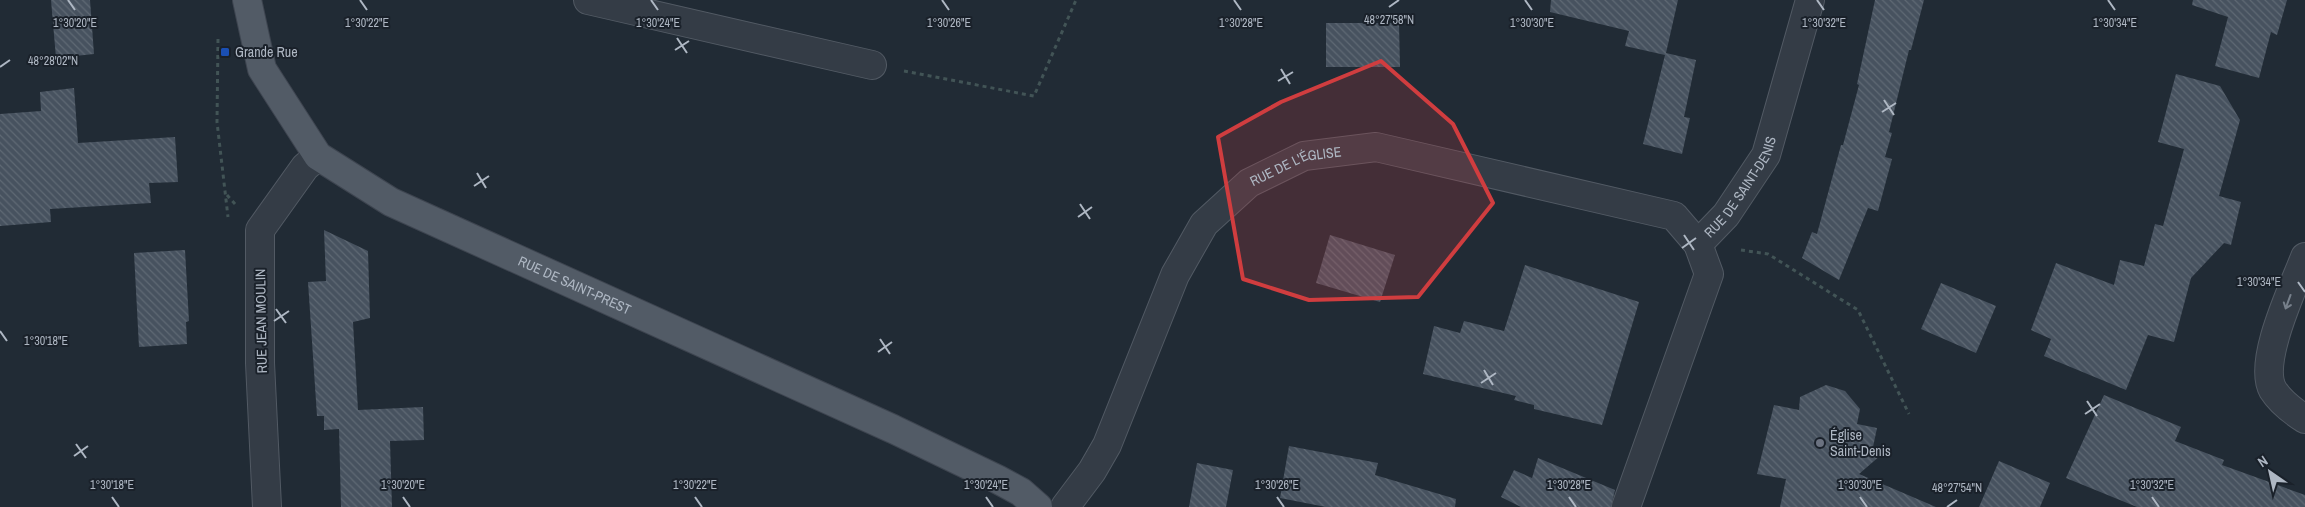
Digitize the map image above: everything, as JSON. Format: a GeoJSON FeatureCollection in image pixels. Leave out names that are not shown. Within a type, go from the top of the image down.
{"type":"FeatureCollection","features":[{"type":"Feature","properties":{"kind":"main road","name":"RUE DE SAINT-PREST"},"geometry":{"type":"LineString","coordinates":[[247,0],[262,69],[318,156],[391,202],[892,429],[997,479],[1021,492],[1038,507]]}},
{"type":"Feature","properties":{"kind":"street"},"geometry":{"type":"LineString","coordinates":[[588,0],[872,65]]}},
{"type":"Feature","properties":{"kind":"street","name":"RUE DE SAINT-DENIS"},"geometry":{"type":"LineString","coordinates":[[1626,507],[1709,274],[1698,244],[1726,215],[1766,155],[1810,0]]}},
{"type":"Feature","properties":{"kind":"street","name":"RUE DE L'ÉGLISE"},"geometry":{"type":"LineString","coordinates":[[1065,507],[1092,471],[1107,445],[1175,275],[1204,224],[1249,182],[1304,156],[1376,147],[1674,216],[1698,244]]}},
{"type":"Feature","properties":{"kind":"street","name":"RUE JEAN MOULIN"},"geometry":{"type":"LineString","coordinates":[[267,507],[260,363],[260,230],[305,167],[318,156]]}},
{"type":"Feature","properties":{"kind":"street"},"geometry":{"type":"LineString","coordinates":[[2305,257],[2269,360],[2273,389],[2287,405],[2305,419]]}},
{"type":"Feature","properties":{"kind":"path"},"geometry":{"type":"LineString","coordinates":[[872,65],[1034,96],[1076,0]]}},
{"type":"Feature","properties":{"kind":"path"},"geometry":{"type":"LineString","coordinates":[[218,35],[217,122],[226,195]]}},
{"type":"Feature","properties":{"kind":"path"},"geometry":{"type":"LineString","coordinates":[[1698,244],[1768,254],[1858,310],[1909,414]]}},
{"type":"Feature","properties":{"kind":"highlighted area"},"geometry":{"type":"Polygon","coordinates":[[[1381,61],[1453,124],[1493,203],[1418,297],[1309,300],[1243,279],[1218,137],[1281,102],[1381,61]]]}},
{"type":"Feature","properties":{"kind":"building"},"geometry":{"type":"Polygon","coordinates":[[[51,0],[90,0],[94,54],[56,58],[51,0]]]}},
{"type":"Feature","properties":{"kind":"building"},"geometry":{"type":"Polygon","coordinates":[[[1551,0],[1678,0],[1666,53],[1696,60],[1684,117],[1690,118],[1682,154],[1643,144],[1665,55],[1625,46],[1629,31],[1550,12],[1551,0]]]}},
{"type":"Feature","properties":{"kind":"building"},"geometry":{"type":"Polygon","coordinates":[[[1875,0],[1924,0],[1911,50],[1909,50],[1889,132],[1892,133],[1885,157],[1892,159],[1878,211],[1868,208],[1839,280],[1802,258],[1812,232],[1817,234],[1841,145],[1843,145],[1859,85],[1857,84],[1875,0]]]}},
{"type":"Feature","properties":{"kind":"building"},"geometry":{"type":"Polygon","coordinates":[[[2193,0],[2287,0],[2277,35],[2271,32],[2259,78],[2215,66],[2228,17],[2192,5],[2193,0]]]}},
{"type":"Feature","properties":{"kind":"building"},"geometry":{"type":"Polygon","coordinates":[[[1326,23],[1399,23],[1400,67],[1326,67],[1326,23]]]}},
{"type":"Feature","properties":{"kind":"building"},"geometry":{"type":"Polygon","coordinates":[[[2176,74],[2220,86],[2240,120],[2219,196],[2241,202],[2231,245],[2224,243],[2191,278],[2174,342],[2148,335],[2126,390],[2044,356],[2051,339],[2031,330],[2056,263],[2114,285],[2120,260],[2144,266],[2155,224],[2163,226],[2184,149],[2158,142],[2176,74]]]}},
{"type":"Feature","properties":{"kind":"building"},"geometry":{"type":"Polygon","coordinates":[[[74,88],[78,143],[175,137],[178,182],[149,183],[151,203],[50,209],[51,222],[0,226],[0,114],[41,111],[40,92],[74,88]]]}},
{"type":"Feature","properties":{"kind":"building"},"geometry":{"type":"Polygon","coordinates":[[[324,230],[368,251],[370,318],[353,322],[358,410],[423,407],[424,440],[390,441],[392,507],[341,507],[339,429],[324,430],[324,416],[317,416],[308,282],[326,281],[324,230]]]}},
{"type":"Feature","properties":{"kind":"building"},"geometry":{"type":"Polygon","coordinates":[[[1330,235],[1395,255],[1380,302],[1316,283],[1330,235]]]}},
{"type":"Feature","properties":{"kind":"building"},"geometry":{"type":"Polygon","coordinates":[[[185,250],[189,321],[186,322],[187,344],[139,347],[134,253],[185,250]]]}},
{"type":"Feature","properties":{"kind":"building"},"geometry":{"type":"Polygon","coordinates":[[[1525,265],[1639,302],[1602,425],[1534,409],[1534,405],[1514,400],[1516,396],[1423,374],[1434,326],[1460,333],[1464,321],[1504,331],[1525,265]]]}},
{"type":"Feature","properties":{"kind":"building"},"geometry":{"type":"Polygon","coordinates":[[[1941,283],[1996,306],[1976,353],[1921,329],[1941,283]]]}},
{"type":"Feature","properties":{"kind":"building","name":"Église Saint-Denis"},"geometry":{"type":"Polygon","coordinates":[[[1826,385],[1845,391],[1860,409],[1857,424],[1877,428],[1873,447],[1881,455],[1859,474],[1936,507],[1780,507],[1786,479],[1757,474],[1774,405],[1799,410],[1800,397],[1826,385]]]}},
{"type":"Feature","properties":{"kind":"building"},"geometry":{"type":"Polygon","coordinates":[[[2104,395],[2181,427],[2175,441],[2224,460],[2222,465],[2305,495],[2305,507],[2137,507],[2066,478],[2104,395]]]}},
{"type":"Feature","properties":{"kind":"building"},"geometry":{"type":"Polygon","coordinates":[[[1289,446],[1378,463],[1375,475],[1456,499],[1455,507],[1326,507],[1280,498],[1289,446]]]}},
{"type":"Feature","properties":{"kind":"building"},"geometry":{"type":"Polygon","coordinates":[[[1538,458],[1615,490],[1611,507],[1521,507],[1501,497],[1514,470],[1532,478],[1538,458]]]}},
{"type":"Feature","properties":{"kind":"building"},"geometry":{"type":"Polygon","coordinates":[[[1999,461],[2050,483],[2040,507],[1979,507],[1999,461]]]}},
{"type":"Feature","properties":{"kind":"building"},"geometry":{"type":"Polygon","coordinates":[[[1197,463],[1233,470],[1226,507],[1189,507],[1197,463]]]}},
{"type":"Feature","properties":{"kind":"place","name":"Grande Rue"},"geometry":{"type":"Point","coordinates":[225,52]}},
{"type":"Feature","properties":{"kind":"place","name":"Église Saint-Denis"},"geometry":{"type":"Point","coordinates":[1820,443]}}]}
